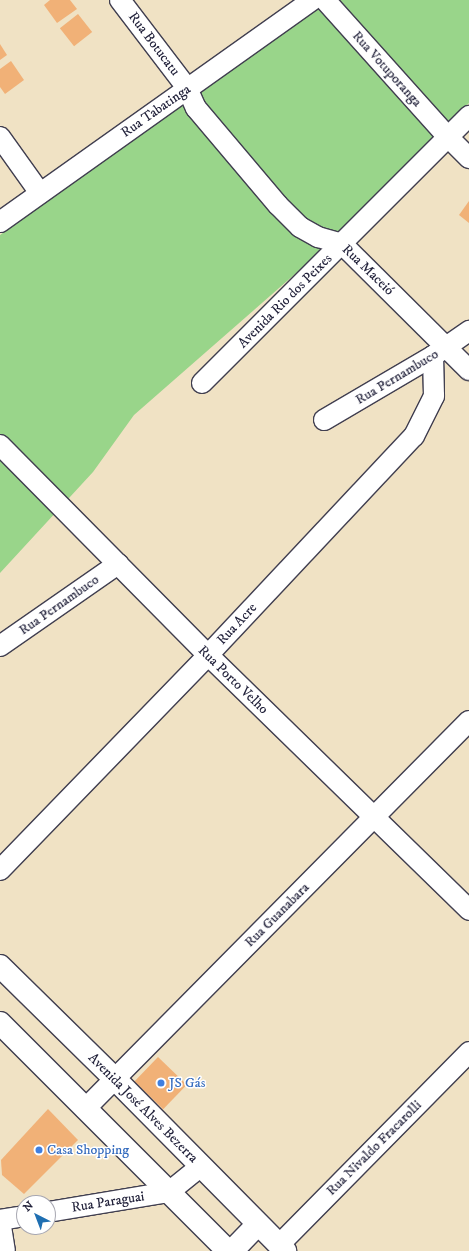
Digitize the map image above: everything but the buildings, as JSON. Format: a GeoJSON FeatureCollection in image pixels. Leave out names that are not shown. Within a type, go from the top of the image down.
{"type":"FeatureCollection","features":[{"type":"Feature","properties":{"kind":"street","name":"Rua Botucatu"},"geometry":{"type":"LineString","coordinates":[[120,0],[187,88]]}},
{"type":"Feature","properties":{"kind":"street","name":"Rua Tabatinga"},"geometry":{"type":"LineString","coordinates":[[0,222],[312,0]]}},
{"type":"Feature","properties":{"kind":"street","name":"Rua Votuporanga"},"geometry":{"type":"LineString","coordinates":[[325,0],[448,137],[469,158]]}},
{"type":"Feature","properties":{"kind":"street","name":"Rua Maceió"},"geometry":{"type":"LineString","coordinates":[[187,88],[196,108],[208,124],[256,181],[300,226],[318,237],[342,244],[439,352],[469,370]]}},
{"type":"Feature","properties":{"kind":"street","name":"Avenida Rio dos Peixes"},"geometry":{"type":"LineString","coordinates":[[202,383],[469,116]]}},
{"type":"Feature","properties":{"kind":"street"},"geometry":{"type":"LineString","coordinates":[[0,137],[40,193]]}},
{"type":"Feature","properties":{"kind":"street","name":"Rua Pernambuco"},"geometry":{"type":"LineString","coordinates":[[324,420],[439,352],[469,331]]}},
{"type":"Feature","properties":{"kind":"street","name":"Rua Acre"},"geometry":{"type":"LineString","coordinates":[[0,870],[208,655],[414,436],[434,396],[439,352]]}},
{"type":"Feature","properties":{"kind":"street","name":"Rua Porto Velho"},"geometry":{"type":"LineString","coordinates":[[0,445],[208,655],[469,910]]}},
{"type":"Feature","properties":{"kind":"street","name":"Rua Pernambuco"},"geometry":{"type":"LineString","coordinates":[[0,646],[118,564]]}},
{"type":"Feature","properties":{"kind":"street","name":"Rua Guanabara"},"geometry":{"type":"LineString","coordinates":[[85,1109],[469,721]]}},
{"type":"Feature","properties":{"kind":"street","name":"Avenida José Alves Bezerra"},"geometry":{"type":"LineString","coordinates":[[0,966],[115,1079],[257,1225],[282,1248]]}},
{"type":"Feature","properties":{"kind":"street"},"geometry":{"type":"LineString","coordinates":[[0,1023],[228,1251]]}},
{"type":"Feature","properties":{"kind":"street","name":"Rua Nivaldo Fracarolli"},"geometry":{"type":"LineString","coordinates":[[282,1248],[469,1052]]}},
{"type":"Feature","properties":{"kind":"street"},"geometry":{"type":"LineString","coordinates":[[169,1192],[201,1166]]}},
{"type":"Feature","properties":{"kind":"street","name":"Rua Paraguai"},"geometry":{"type":"LineString","coordinates":[[56,1211],[169,1192]]}},
{"type":"Feature","properties":{"kind":"street"},"geometry":{"type":"LineString","coordinates":[[5,1251],[0,1220],[16,1217]]}},
{"type":"Feature","properties":{"kind":"street"},"geometry":{"type":"LineString","coordinates":[[232,1251],[257,1225]]}},
{"type":"Feature","properties":{"kind":"green space"},"geometry":{"type":"Polygon","coordinates":[[[328,0],[469,0],[469,103],[327,246],[134,415],[93,472],[0,573],[0,235],[328,0]]]}},
{"type":"Feature","properties":{"kind":"place","name":"JS Gás"},"geometry":{"type":"Point","coordinates":[161,1083]}},
{"type":"Feature","properties":{"kind":"place","name":"Casa Shopping"},"geometry":{"type":"Point","coordinates":[39,1150]}}]}
